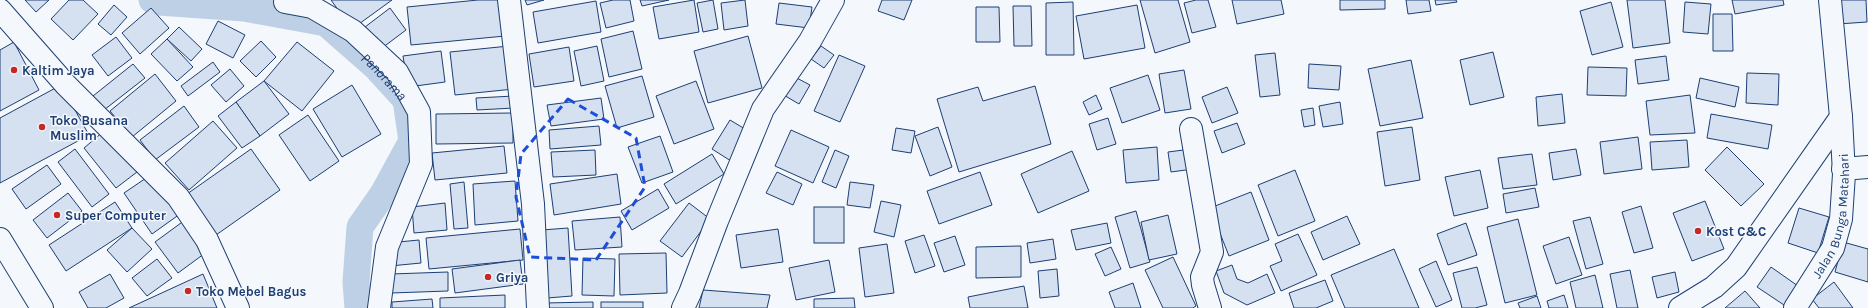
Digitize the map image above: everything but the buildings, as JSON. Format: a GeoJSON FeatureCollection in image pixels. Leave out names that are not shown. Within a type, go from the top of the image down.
{"type":"FeatureCollection","features":[{"type":"Feature","properties":{"kind":"street"},"geometry":{"type":"LineString","coordinates":[[509,0],[534,204],[538,308]]}},
{"type":"Feature","properties":{"kind":"street"},"geometry":{"type":"LineString","coordinates":[[683,308],[690,294],[717,220],[763,109],[810,41],[833,0]]}},
{"type":"Feature","properties":{"kind":"street","name":"Jalan Bunga Matahari"},"geometry":{"type":"LineString","coordinates":[[1795,308],[1833,248],[1841,219],[1843,169],[1842,117],[1830,0]]}},
{"type":"Feature","properties":{"kind":"street"},"geometry":{"type":"LineString","coordinates":[[286,2],[312,7],[353,32],[397,72],[419,112],[421,164],[387,247],[379,308]]}},
{"type":"Feature","properties":{"kind":"street"},"geometry":{"type":"LineString","coordinates":[[0,10],[66,85],[181,201],[207,240],[238,308]]}},
{"type":"Feature","properties":{"kind":"street"},"geometry":{"type":"LineString","coordinates":[[1680,308],[1714,286],[1736,267],[1842,117]]}},
{"type":"Feature","properties":{"kind":"street"},"geometry":{"type":"LineString","coordinates":[[1191,129],[1212,252],[1202,277],[1210,308]]}},
{"type":"Feature","properties":{"kind":"street"},"geometry":{"type":"LineString","coordinates":[[1843,169],[1868,167]]}},
{"type":"Feature","properties":{"kind":"street"},"geometry":{"type":"LineString","coordinates":[[0,239],[42,308]]}},
{"type":"Feature","properties":{"kind":"highlighted area"},"geometry":{"type":"Polygon","coordinates":[[[568,99],[636,138],[645,187],[596,260],[530,257],[516,197],[521,154],[568,99]]]}},
{"type":"Feature","properties":{"kind":"waterway","name":"Panorama"},"geometry":{"type":"LineString","coordinates":[[152,0],[159,2],[244,8],[326,23],[375,66],[406,100],[412,141],[383,194],[360,227],[356,282],[358,308]]}},
{"type":"Feature","properties":{"kind":"place","name":"Kaltim Jaya"},"geometry":{"type":"Point","coordinates":[14,70]}},
{"type":"Feature","properties":{"kind":"place","name":"Toko Busana Muslim"},"geometry":{"type":"Point","coordinates":[42,127]}},
{"type":"Feature","properties":{"kind":"place","name":"Super Computer"},"geometry":{"type":"Point","coordinates":[57,215]}},
{"type":"Feature","properties":{"kind":"place","name":"Kost C&C"},"geometry":{"type":"Point","coordinates":[1698,231]}},
{"type":"Feature","properties":{"kind":"place","name":"Griya"},"geometry":{"type":"Point","coordinates":[488,277]}},
{"type":"Feature","properties":{"kind":"place","name":"Toko Mebel Bagus"},"geometry":{"type":"Point","coordinates":[188,291]}}]}
